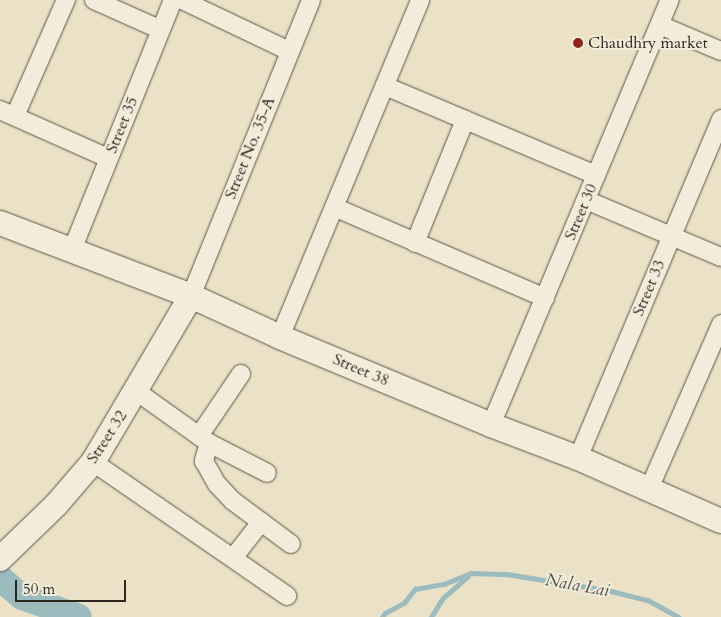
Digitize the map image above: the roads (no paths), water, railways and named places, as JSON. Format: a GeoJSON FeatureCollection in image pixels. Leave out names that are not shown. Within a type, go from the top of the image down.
{"type":"FeatureCollection","features":[{"type":"Feature","properties":{"kind":"street"},"geometry":{"type":"LineString","coordinates":[[66,0],[7,113],[108,158]]}},
{"type":"Feature","properties":{"kind":"street"},"geometry":{"type":"LineString","coordinates":[[94,0],[161,30]]}},
{"type":"Feature","properties":{"kind":"street","name":"Street 35"},"geometry":{"type":"LineString","coordinates":[[72,250],[173,0]]}},
{"type":"Feature","properties":{"kind":"street"},"geometry":{"type":"LineString","coordinates":[[182,0],[289,51]]}},
{"type":"Feature","properties":{"kind":"street","name":"Street No. 35-A"},"geometry":{"type":"LineString","coordinates":[[191,296],[310,0]]}},
{"type":"Feature","properties":{"kind":"street"},"geometry":{"type":"LineString","coordinates":[[280,337],[420,0]]}},
{"type":"Feature","properties":{"kind":"street","name":"Street 30"},"geometry":{"type":"LineString","coordinates":[[491,425],[670,0]]}},
{"type":"Feature","properties":{"kind":"street"},"geometry":{"type":"LineString","coordinates":[[660,26],[721,51]]}},
{"type":"Feature","properties":{"kind":"street"},"geometry":{"type":"LineString","coordinates":[[385,86],[596,175]]}},
{"type":"Feature","properties":{"kind":"street","name":"Street 33"},"geometry":{"type":"LineString","coordinates":[[578,458],[721,119]]}},
{"type":"Feature","properties":{"kind":"street"},"geometry":{"type":"LineString","coordinates":[[415,243],[465,120]]}},
{"type":"Feature","properties":{"kind":"street"},"geometry":{"type":"LineString","coordinates":[[586,200],[721,257]]}},
{"type":"Feature","properties":{"kind":"street"},"geometry":{"type":"LineString","coordinates":[[334,207],[545,298]]}},
{"type":"Feature","properties":{"kind":"street","name":"Street 38"},"geometry":{"type":"LineString","coordinates":[[0,223],[191,296],[280,337],[491,425],[578,458],[721,521]]}},
{"type":"Feature","properties":{"kind":"street","name":"Street 32"},"geometry":{"type":"LineString","coordinates":[[0,559],[56,505],[93,462],[191,296]]}},
{"type":"Feature","properties":{"kind":"street"},"geometry":{"type":"LineString","coordinates":[[649,489],[721,324]]}},
{"type":"Feature","properties":{"kind":"street"},"geometry":{"type":"LineString","coordinates":[[241,374],[204,440],[206,467],[232,501],[291,544]]}},
{"type":"Feature","properties":{"kind":"street"},"geometry":{"type":"LineString","coordinates":[[136,391],[204,440],[267,473]]}},
{"type":"Feature","properties":{"kind":"street"},"geometry":{"type":"LineString","coordinates":[[93,462],[286,596]]}},
{"type":"Feature","properties":{"kind":"street"},"geometry":{"type":"LineString","coordinates":[[233,558],[262,522]]}},
{"type":"Feature","properties":{"kind":"waterway","name":"Nala Lai"},"geometry":{"type":"LineString","coordinates":[[382,617],[385,613],[404,603],[415,589],[444,584],[471,573],[507,574],[611,591],[648,600],[679,617]]}},
{"type":"Feature","properties":{"kind":"waterway","name":"Nala Lai"},"geometry":{"type":"LineString","coordinates":[[431,617],[443,598],[468,576]]}},
{"type":"Feature","properties":{"kind":"waterway","name":"Nala Lai"},"geometry":{"type":"LineString","coordinates":[[0,578],[22,597],[79,617]]}},
{"type":"Feature","properties":{"kind":"place","name":"Chaudhry market"},"geometry":{"type":"Point","coordinates":[578,43]}}]}
